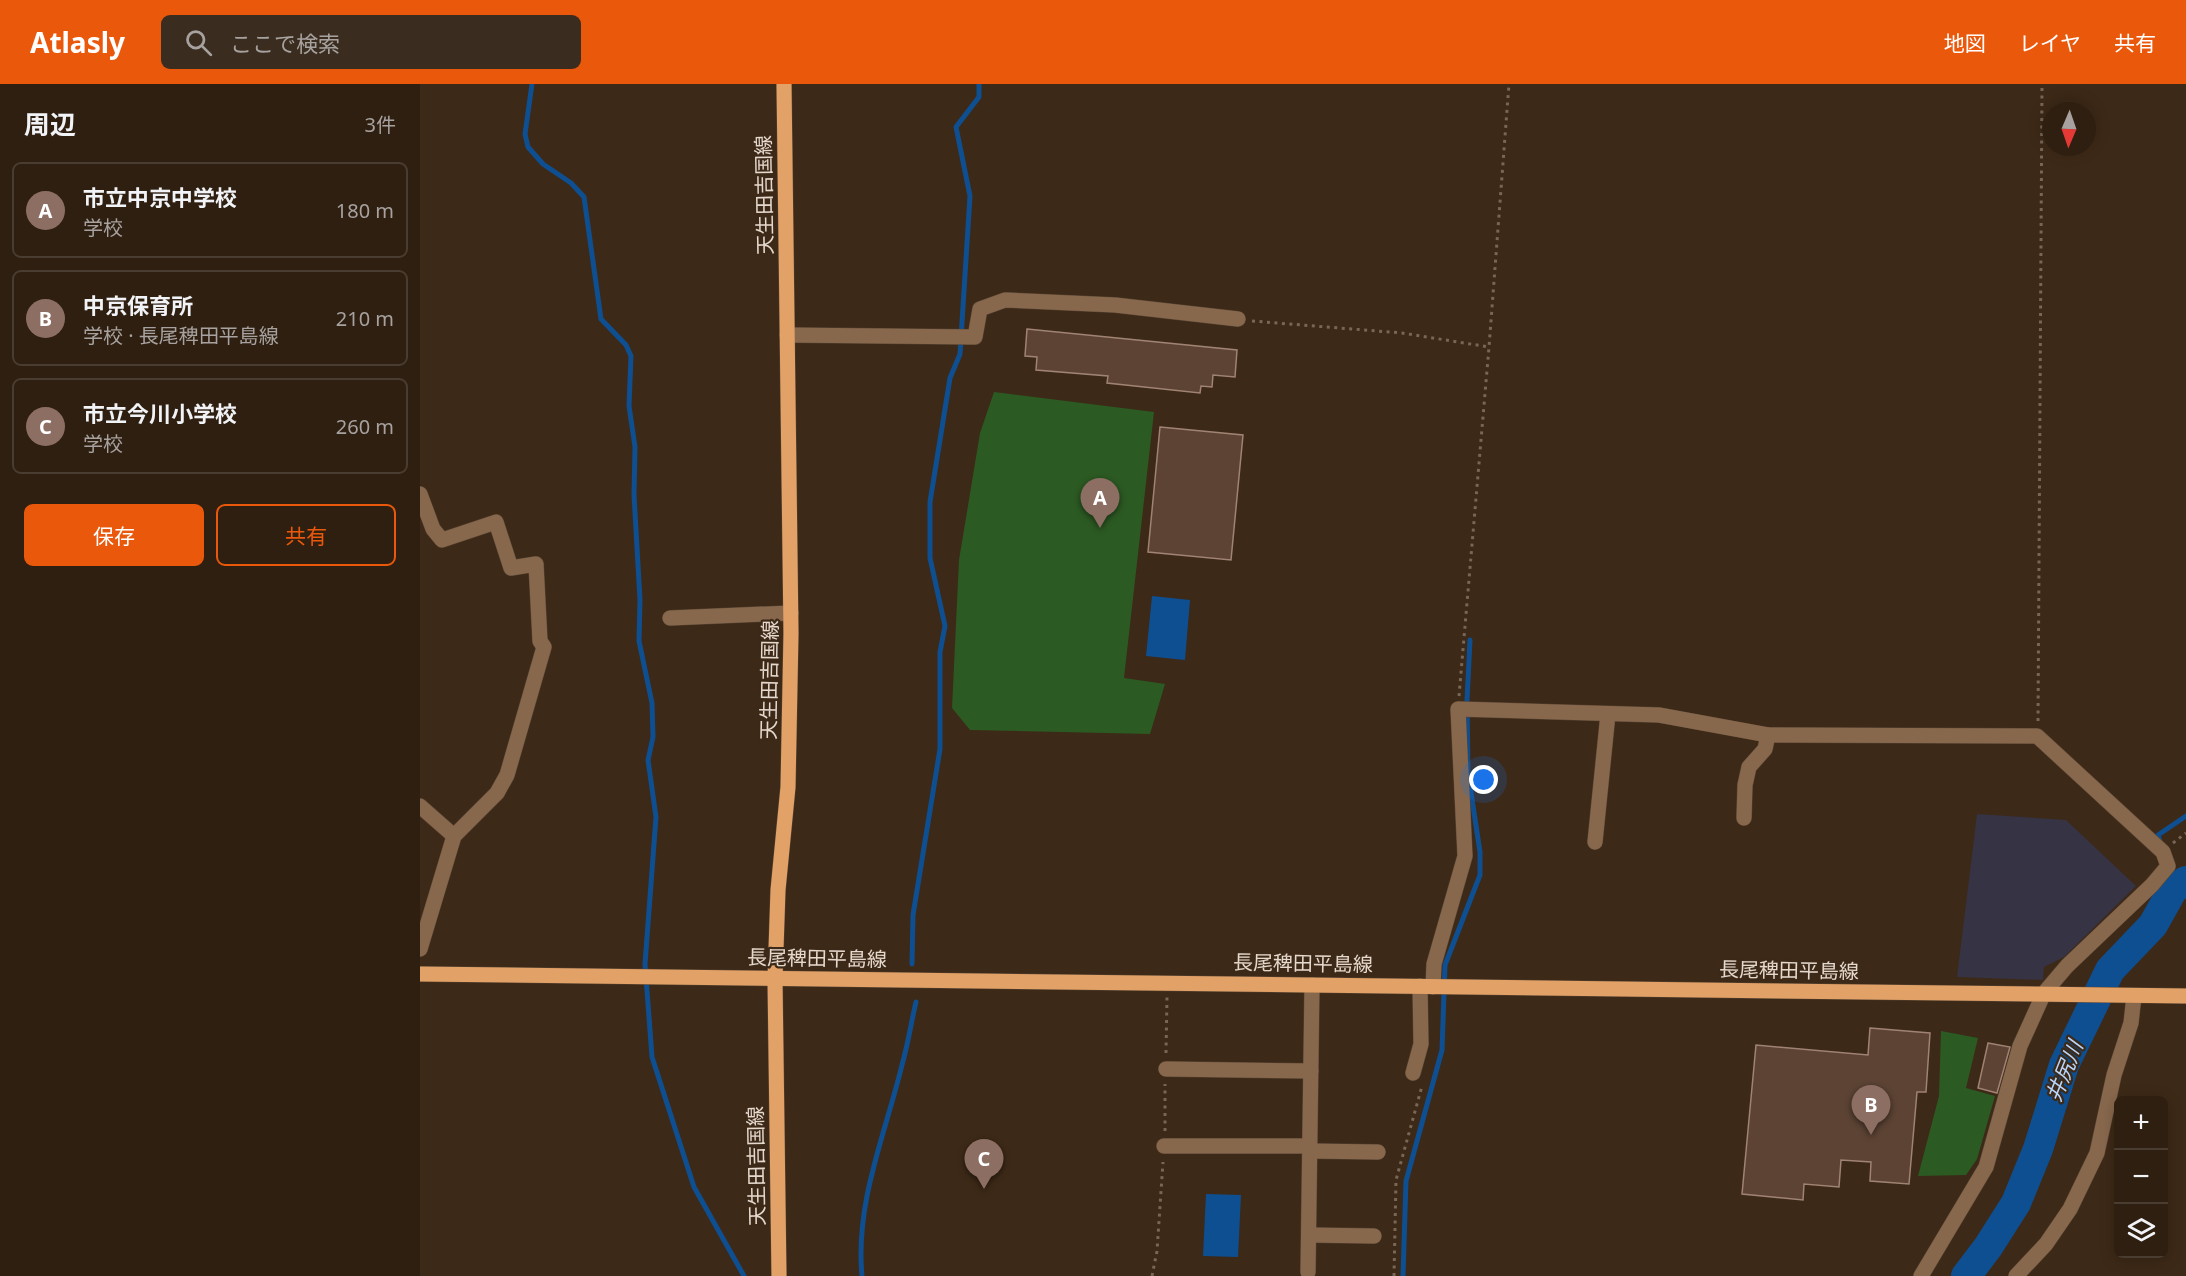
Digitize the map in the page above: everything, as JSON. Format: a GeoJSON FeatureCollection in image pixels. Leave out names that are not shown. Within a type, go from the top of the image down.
{"type":"FeatureCollection","features":[{"type":"Feature","properties":{"kind":"main road","name":"天生田吉国線"},"geometry":{"type":"LineString","coordinates":[[779,1276],[775,979],[778,890],[788,788],[791,613],[784,84]]}},
{"type":"Feature","properties":{"kind":"main road","name":"長尾稗田平島線"},"geometry":{"type":"LineString","coordinates":[[420,974],[2186,996]]}},
{"type":"Feature","properties":{"kind":"street"},"geometry":{"type":"LineString","coordinates":[[787,335],[975,337],[980,309],[1005,300],[1115,305],[1238,319]]}},
{"type":"Feature","properties":{"kind":"street"},"geometry":{"type":"LineString","coordinates":[[420,494],[433,529],[442,540],[496,522],[511,568],[536,564],[540,642],[544,647],[507,776],[497,793],[454,836],[420,949]]}},
{"type":"Feature","properties":{"kind":"street"},"geometry":{"type":"LineString","coordinates":[[670,618],[791,613]]}},
{"type":"Feature","properties":{"kind":"street"},"geometry":{"type":"LineString","coordinates":[[1418,1076],[1427,986],[1465,856],[1458,710],[1659,715],[1768,735],[2037,735],[2163,852],[2168,866],[2152,885],[2067,966],[2050,993],[2020,1046],[1986,1167],[1921,1276]]}},
{"type":"Feature","properties":{"kind":"street"},"geometry":{"type":"LineString","coordinates":[[1595,842],[1608,714]]}},
{"type":"Feature","properties":{"kind":"street"},"geometry":{"type":"LineString","coordinates":[[1744,818],[1744,785],[1749,767],[1765,749],[1768,735]]}},
{"type":"Feature","properties":{"kind":"street"},"geometry":{"type":"LineString","coordinates":[[420,806],[454,836]]}},
{"type":"Feature","properties":{"kind":"street"},"geometry":{"type":"LineString","coordinates":[[1308,1272],[1312,985]]}},
{"type":"Feature","properties":{"kind":"street"},"geometry":{"type":"LineString","coordinates":[[2016,1276],[2046,1245],[2070,1209],[2097,1153],[2114,1075],[2131,1023],[2130,996]]}},
{"type":"Feature","properties":{"kind":"street"},"geometry":{"type":"LineString","coordinates":[[1166,1069],[1311,1071]]}},
{"type":"Feature","properties":{"kind":"street"},"geometry":{"type":"LineString","coordinates":[[1164,1146],[1310,1148],[1378,1152]]}},
{"type":"Feature","properties":{"kind":"street"},"geometry":{"type":"LineString","coordinates":[[1309,1235],[1374,1236]]}},
{"type":"Feature","properties":{"kind":"path"},"geometry":{"type":"LineString","coordinates":[[1458,710],[1490,347],[1509,84]]}},
{"type":"Feature","properties":{"kind":"path"},"geometry":{"type":"LineString","coordinates":[[2037,735],[2042,84]]}},
{"type":"Feature","properties":{"kind":"path"},"geometry":{"type":"LineString","coordinates":[[1238,319],[1402,333],[1490,347]]}},
{"type":"Feature","properties":{"kind":"path"},"geometry":{"type":"LineString","coordinates":[[1394,1276],[1396,1180],[1418,1076]]}},
{"type":"Feature","properties":{"kind":"shaded area"},"geometry":{"type":"Polygon","coordinates":[[[1977,814],[2066,820],[2136,886],[2064,957],[2044,967],[2043,980],[1957,977],[1977,814]]]}},
{"type":"Feature","properties":{"kind":"green space"},"geometry":{"type":"Polygon","coordinates":[[[994,392],[1154,412],[1124,678],[1165,684],[1150,734],[970,730],[952,708],[959,560],[980,433],[994,392]]]}},
{"type":"Feature","properties":{"kind":"green space"},"geometry":{"type":"Polygon","coordinates":[[[1941,1031],[1978,1038],[1966,1088],[1995,1096],[1977,1159],[1966,1175],[1918,1176],[1939,1096],[1941,1031]]]}},
{"type":"Feature","properties":{"kind":"water"},"geometry":{"type":"Polygon","coordinates":[[[1152,596],[1190,600],[1185,660],[1146,656],[1152,596]]]}},
{"type":"Feature","properties":{"kind":"water"},"geometry":{"type":"Polygon","coordinates":[[[1206,1194],[1241,1195],[1238,1257],[1203,1256],[1206,1194]]]}},
{"type":"Feature","properties":{"kind":"building"},"geometry":{"type":"Polygon","coordinates":[[[1027,329],[1237,350],[1235,377],[1213,375],[1212,387],[1201,386],[1200,393],[1107,383],[1108,376],[1036,370],[1037,357],[1025,356],[1027,329]]]}},
{"type":"Feature","properties":{"kind":"building"},"geometry":{"type":"Polygon","coordinates":[[[1160,427],[1243,435],[1231,560],[1148,552],[1160,427]]]}},
{"type":"Feature","properties":{"kind":"building"},"geometry":{"type":"Polygon","coordinates":[[[1870,1028],[1930,1033],[1926,1092],[1917,1092],[1909,1184],[1870,1181],[1871,1162],[1841,1160],[1839,1187],[1804,1184],[1803,1200],[1742,1194],[1756,1045],[1868,1055],[1870,1028]]]}},
{"type":"Feature","properties":{"kind":"building"},"geometry":{"type":"Polygon","coordinates":[[[1988,1043],[2010,1047],[1997,1093],[1978,1088],[1988,1043]]]}},
{"type":"Feature","properties":{"kind":"waterway"},"geometry":{"type":"LineString","coordinates":[[532,84],[525,134],[528,147],[543,164],[571,183],[584,197],[601,319],[626,345],[631,356],[629,406],[635,447],[634,495],[640,600],[639,641],[652,703],[653,737],[648,760],[656,817],[645,964],[652,1057],[694,1187],[744,1276]]}},
{"type":"Feature","properties":{"kind":"waterway"},"geometry":{"type":"LineString","coordinates":[[912,964],[913,915],[940,749],[940,652],[945,626],[930,558],[930,502],[950,378],[960,354],[970,196],[956,127],[979,97],[979,84]]}},
{"type":"Feature","properties":{"kind":"waterway"},"geometry":{"type":"LineString","coordinates":[[1403,1276],[1406,1181],[1442,1050],[1445,965],[1480,875],[1480,852],[1468,773],[1467,700],[1470,640]]}},
{"type":"Feature","properties":{"kind":"waterway"},"geometry":{"type":"LineString","coordinates":[[2161,845],[2158,835],[2186,816]]}},
{"type":"Feature","properties":{"kind":"waterway"},"geometry":{"type":"LineString","coordinates":[[2169,871],[2173,889]]}},
{"type":"Feature","properties":{"kind":"waterway","name":"井尻川"},"geometry":{"type":"LineString","coordinates":[[1966,1276],[2016,1203],[2038,1149],[2064,1065],[2110,970],[2153,925],[2173,889],[2186,881]]}},
{"type":"Feature","properties":{"kind":"waterway"},"geometry":{"type":"LineString","coordinates":[[862,1276],[861,1249],[867,1196],[904,1057],[916,1002]]}},
{"type":"Feature","properties":{"kind":"place","name":"市立中京中学校"},"geometry":{"type":"Point","coordinates":[1100,528]}},
{"type":"Feature","properties":{"kind":"place","name":"中京保育所"},"geometry":{"type":"Point","coordinates":[1871,1135]}},
{"type":"Feature","properties":{"kind":"place","name":"市立今川小学校"},"geometry":{"type":"Point","coordinates":[984,1189]}}]}
